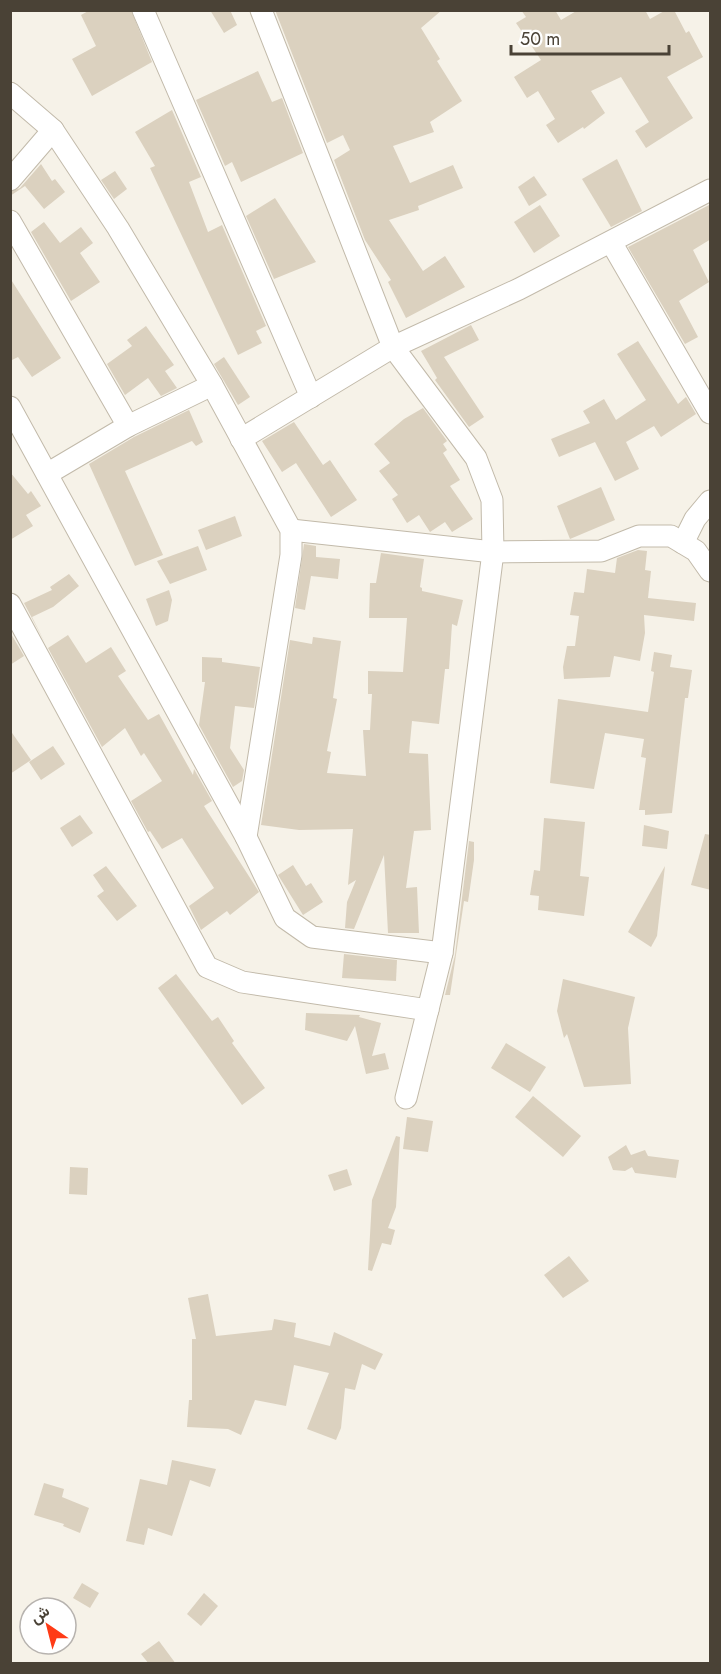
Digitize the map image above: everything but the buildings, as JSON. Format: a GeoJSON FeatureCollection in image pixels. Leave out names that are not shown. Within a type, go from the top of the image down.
{"type":"FeatureCollection","features":[{"type":"Feature","properties":{"kind":"street"},"geometry":{"type":"LineString","coordinates":[[143,10],[311,397]]}},
{"type":"Feature","properties":{"kind":"street"},"geometry":{"type":"LineString","coordinates":[[261,10],[393,347],[476,458],[492,500],[493,552],[442,953],[406,1098]]}},
{"type":"Feature","properties":{"kind":"street"},"geometry":{"type":"LineString","coordinates":[[10,93],[53,130],[118,228],[212,385],[291,530],[291,555],[246,837]]}},
{"type":"Feature","properties":{"kind":"street"},"geometry":{"type":"LineString","coordinates":[[10,180],[53,130]]}},
{"type":"Feature","properties":{"kind":"street"},"geometry":{"type":"LineString","coordinates":[[242,439],[393,347],[519,289],[711,190]]}},
{"type":"Feature","properties":{"kind":"street"},"geometry":{"type":"LineString","coordinates":[[10,221],[128,426]]}},
{"type":"Feature","properties":{"kind":"street"},"geometry":{"type":"LineString","coordinates":[[611,242],[711,413]]}},
{"type":"Feature","properties":{"kind":"street"},"geometry":{"type":"LineString","coordinates":[[47,474],[128,426],[212,385]]}},
{"type":"Feature","properties":{"kind":"street"},"geometry":{"type":"LineString","coordinates":[[10,407],[246,837],[285,918],[312,937],[442,953]]}},
{"type":"Feature","properties":{"kind":"street"},"geometry":{"type":"LineString","coordinates":[[683,543],[695,519],[711,501]]}},
{"type":"Feature","properties":{"kind":"street"},"geometry":{"type":"LineString","coordinates":[[291,530],[493,552],[601,551],[639,536],[671,536],[696,551],[711,571]]}},
{"type":"Feature","properties":{"kind":"street"},"geometry":{"type":"LineString","coordinates":[[10,604],[207,967],[242,982],[428,1010]]}}]}
